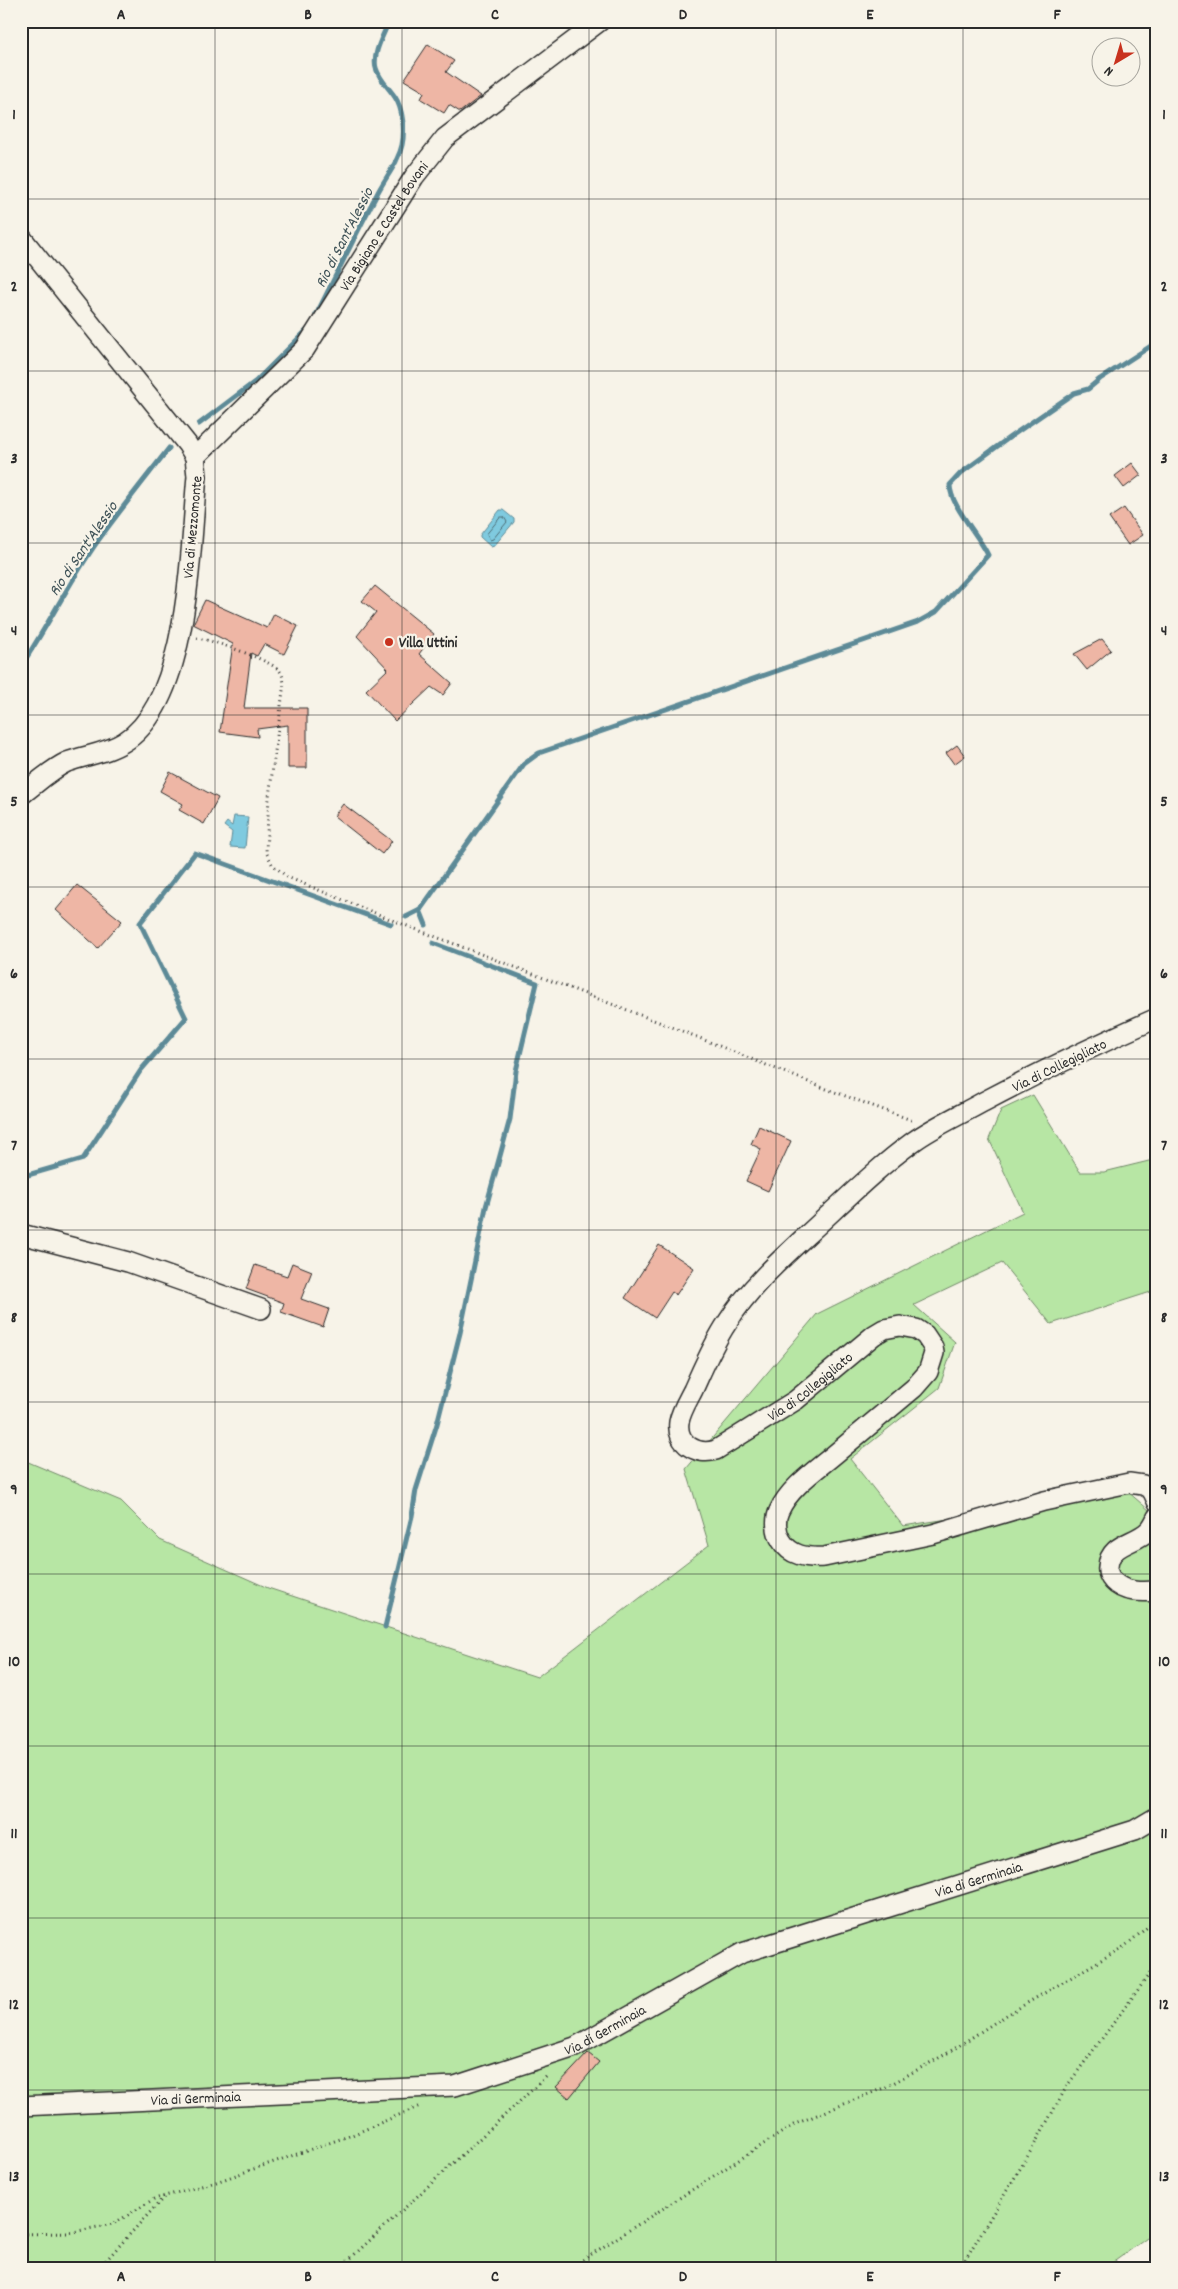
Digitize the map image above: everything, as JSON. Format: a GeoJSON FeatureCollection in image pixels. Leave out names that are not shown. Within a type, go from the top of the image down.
{"type":"FeatureCollection","features":[{"type":"Feature","properties":{"kind":"street","name":"Via Bigiano e Castel Bovani"},"geometry":{"type":"LineString","coordinates":[[195,457],[305,349],[414,177],[445,138],[600,21]]}},
{"type":"Feature","properties":{"kind":"street","name":"Via di Mezzomonte"},"geometry":{"type":"LineString","coordinates":[[21,237],[180,435],[195,457],[197,476],[182,636],[169,680],[138,731],[125,742],[58,767],[21,795]]}},
{"type":"Feature","properties":{"kind":"street","name":"Via di Collegigliato"},"geometry":{"type":"LineString","coordinates":[[1157,1018],[1018,1084],[935,1128],[914,1141],[865,1181],[793,1248],[748,1295],[728,1322],[686,1404],[679,1427],[684,1440],[696,1451],[702,1453],[716,1450],[796,1400],[874,1335],[893,1326],[907,1326],[924,1335],[933,1346],[934,1354],[928,1372],[914,1388],[812,1474],[782,1504],[777,1513],[776,1524],[779,1538],[786,1548],[796,1554],[809,1558],[824,1557],[933,1534],[1044,1501],[1129,1483],[1143,1485],[1152,1490],[1157,1501]]}},
{"type":"Feature","properties":{"kind":"street"},"geometry":{"type":"LineString","coordinates":[[21,1234],[128,1262],[260,1309]]}},
{"type":"Feature","properties":{"kind":"street"},"geometry":{"type":"LineString","coordinates":[[1157,1517],[1149,1530],[1116,1550],[1109,1559],[1107,1569],[1111,1580],[1120,1587],[1131,1591],[1157,1591]]}},
{"type":"Feature","properties":{"kind":"street","name":"Via di Germinaia"},"geometry":{"type":"LineString","coordinates":[[21,2106],[456,2086],[575,2047],[742,1953],[1135,1830],[1157,1817]]}},
{"type":"Feature","properties":{"kind":"path"},"geometry":{"type":"LineString","coordinates":[[182,636],[204,639],[253,658],[274,667],[283,676],[284,683],[269,797],[266,852],[272,864],[287,878],[677,1028],[821,1087],[935,1128]]}},
{"type":"Feature","properties":{"kind":"path"},"geometry":{"type":"LineString","coordinates":[[570,2268],[794,2124],[886,2087],[946,2054],[1005,2016],[1125,1946],[1157,1919]]}},
{"type":"Feature","properties":{"kind":"path"},"geometry":{"type":"LineString","coordinates":[[960,2268],[1032,2149],[1067,2086],[1157,1964]]}},
{"type":"Feature","properties":{"kind":"path"},"geometry":{"type":"LineString","coordinates":[[340,2268],[549,2074]]}},
{"type":"Feature","properties":{"kind":"path"},"geometry":{"type":"LineString","coordinates":[[21,2234],[68,2233],[113,2224],[154,2199],[216,2182],[352,2135],[407,2113],[423,2104]]}},
{"type":"Feature","properties":{"kind":"path"},"geometry":{"type":"LineString","coordinates":[[99,2268],[164,2197]]}},
{"type":"Feature","properties":{"kind":"green space"},"geometry":{"type":"Polygon","coordinates":[[[1033,1095],[1080,1172],[1104,1172],[1157,1159],[1157,1290],[1051,1324],[1002,1263],[914,1305],[955,1342],[939,1388],[850,1459],[903,1526],[1127,1491],[1157,1517],[1157,2231],[1105,2268],[21,2268],[21,1459],[121,1501],[160,1540],[268,1588],[537,1677],[709,1545],[686,1469],[817,1314],[1023,1212],[989,1139],[1001,1110],[1033,1095]]]}},
{"type":"Feature","properties":{"kind":"water"},"geometry":{"type":"Polygon","coordinates":[[[500,510],[503,510],[514,519],[514,522],[494,546],[491,547],[480,535],[500,510]]]}},
{"type":"Feature","properties":{"kind":"water"},"geometry":{"type":"Polygon","coordinates":[[[234,816],[248,817],[245,848],[230,847],[232,832],[224,826],[227,822],[232,826],[234,816]]]}},
{"type":"Feature","properties":{"kind":"building"},"geometry":{"type":"Polygon","coordinates":[[[428,44],[454,61],[446,72],[481,96],[460,112],[449,105],[444,113],[421,99],[424,92],[404,80],[428,44]]]}},
{"type":"Feature","properties":{"kind":"building"},"geometry":{"type":"Polygon","coordinates":[[[1132,463],[1141,475],[1124,488],[1115,476],[1132,463]]]}},
{"type":"Feature","properties":{"kind":"building"},"geometry":{"type":"Polygon","coordinates":[[[1124,508],[1143,535],[1128,545],[1109,518],[1124,508]]]}},
{"type":"Feature","properties":{"kind":"building","name":"Villa Uttini"},"geometry":{"type":"Polygon","coordinates":[[[375,586],[434,634],[419,654],[452,683],[443,695],[431,687],[395,721],[366,690],[388,669],[357,636],[376,612],[362,601],[375,586]]]}},
{"type":"Feature","properties":{"kind":"building"},"geometry":{"type":"Polygon","coordinates":[[[205,600],[267,628],[274,614],[298,626],[284,654],[264,644],[257,656],[251,653],[244,708],[307,708],[307,768],[288,768],[288,725],[257,729],[258,737],[220,732],[233,644],[193,624],[205,600]]]}},
{"type":"Feature","properties":{"kind":"building"},"geometry":{"type":"Polygon","coordinates":[[[1102,639],[1111,650],[1087,670],[1074,654],[1102,639]]]}},
{"type":"Feature","properties":{"kind":"building"},"geometry":{"type":"Polygon","coordinates":[[[957,745],[965,756],[954,764],[946,753],[957,745]]]}},
{"type":"Feature","properties":{"kind":"building"},"geometry":{"type":"Polygon","coordinates":[[[170,772],[218,798],[204,824],[179,810],[183,804],[160,791],[170,772]]]}},
{"type":"Feature","properties":{"kind":"building"},"geometry":{"type":"Polygon","coordinates":[[[343,804],[392,841],[382,854],[334,816],[343,804]]]}},
{"type":"Feature","properties":{"kind":"building"},"geometry":{"type":"Polygon","coordinates":[[[77,885],[122,921],[98,948],[56,910],[77,885]]]}},
{"type":"Feature","properties":{"kind":"building"},"geometry":{"type":"Polygon","coordinates":[[[759,1126],[791,1141],[768,1191],[746,1181],[761,1149],[751,1144],[759,1126]]]}},
{"type":"Feature","properties":{"kind":"building"},"geometry":{"type":"Polygon","coordinates":[[[659,1245],[694,1268],[676,1295],[672,1292],[655,1318],[625,1298],[659,1245]]]}},
{"type":"Feature","properties":{"kind":"building"},"geometry":{"type":"Polygon","coordinates":[[[292,1263],[312,1271],[301,1299],[329,1309],[323,1327],[281,1312],[284,1303],[246,1289],[255,1265],[287,1276],[292,1263]]]}},
{"type":"Feature","properties":{"kind":"building"},"geometry":{"type":"Polygon","coordinates":[[[588,2053],[599,2062],[569,2098],[556,2087],[588,2053]]]}},
{"type":"Feature","properties":{"kind":"waterway","name":"Rio di Sant'Alessio"},"geometry":{"type":"LineString","coordinates":[[316,315],[368,211],[397,159],[402,145],[402,114],[395,97],[379,76],[375,62],[377,50],[389,21]]}},
{"type":"Feature","properties":{"kind":"waterway","name":"Rio di Sant'Alessio"},"geometry":{"type":"LineString","coordinates":[[199,424],[256,381],[308,329]]}},
{"type":"Feature","properties":{"kind":"waterway"},"geometry":{"type":"LineString","coordinates":[[406,917],[420,910],[524,764],[539,753],[918,622],[936,612],[988,555],[959,510],[951,493],[950,485],[961,473],[1010,437],[1074,393],[1088,389],[1100,379],[1157,342]]}},
{"type":"Feature","properties":{"kind":"waterway","name":"Rio di Sant'Alessio"},"geometry":{"type":"LineString","coordinates":[[21,666],[97,542],[169,448]]}},
{"type":"Feature","properties":{"kind":"waterway"},"geometry":{"type":"LineString","coordinates":[[21,1177],[83,1159],[141,1070],[186,1018],[140,923],[195,853],[391,924]]}},
{"type":"Feature","properties":{"kind":"waterway"},"geometry":{"type":"LineString","coordinates":[[420,910],[426,925]]}},
{"type":"Feature","properties":{"kind":"waterway"},"geometry":{"type":"LineString","coordinates":[[385,1627],[412,1516],[416,1490],[437,1424],[460,1333],[486,1207],[510,1119],[516,1071],[537,983],[433,943]]}},
{"type":"Feature","properties":{"kind":"place","name":"Villa Uttini"},"geometry":{"type":"Point","coordinates":[389,642]}}]}
